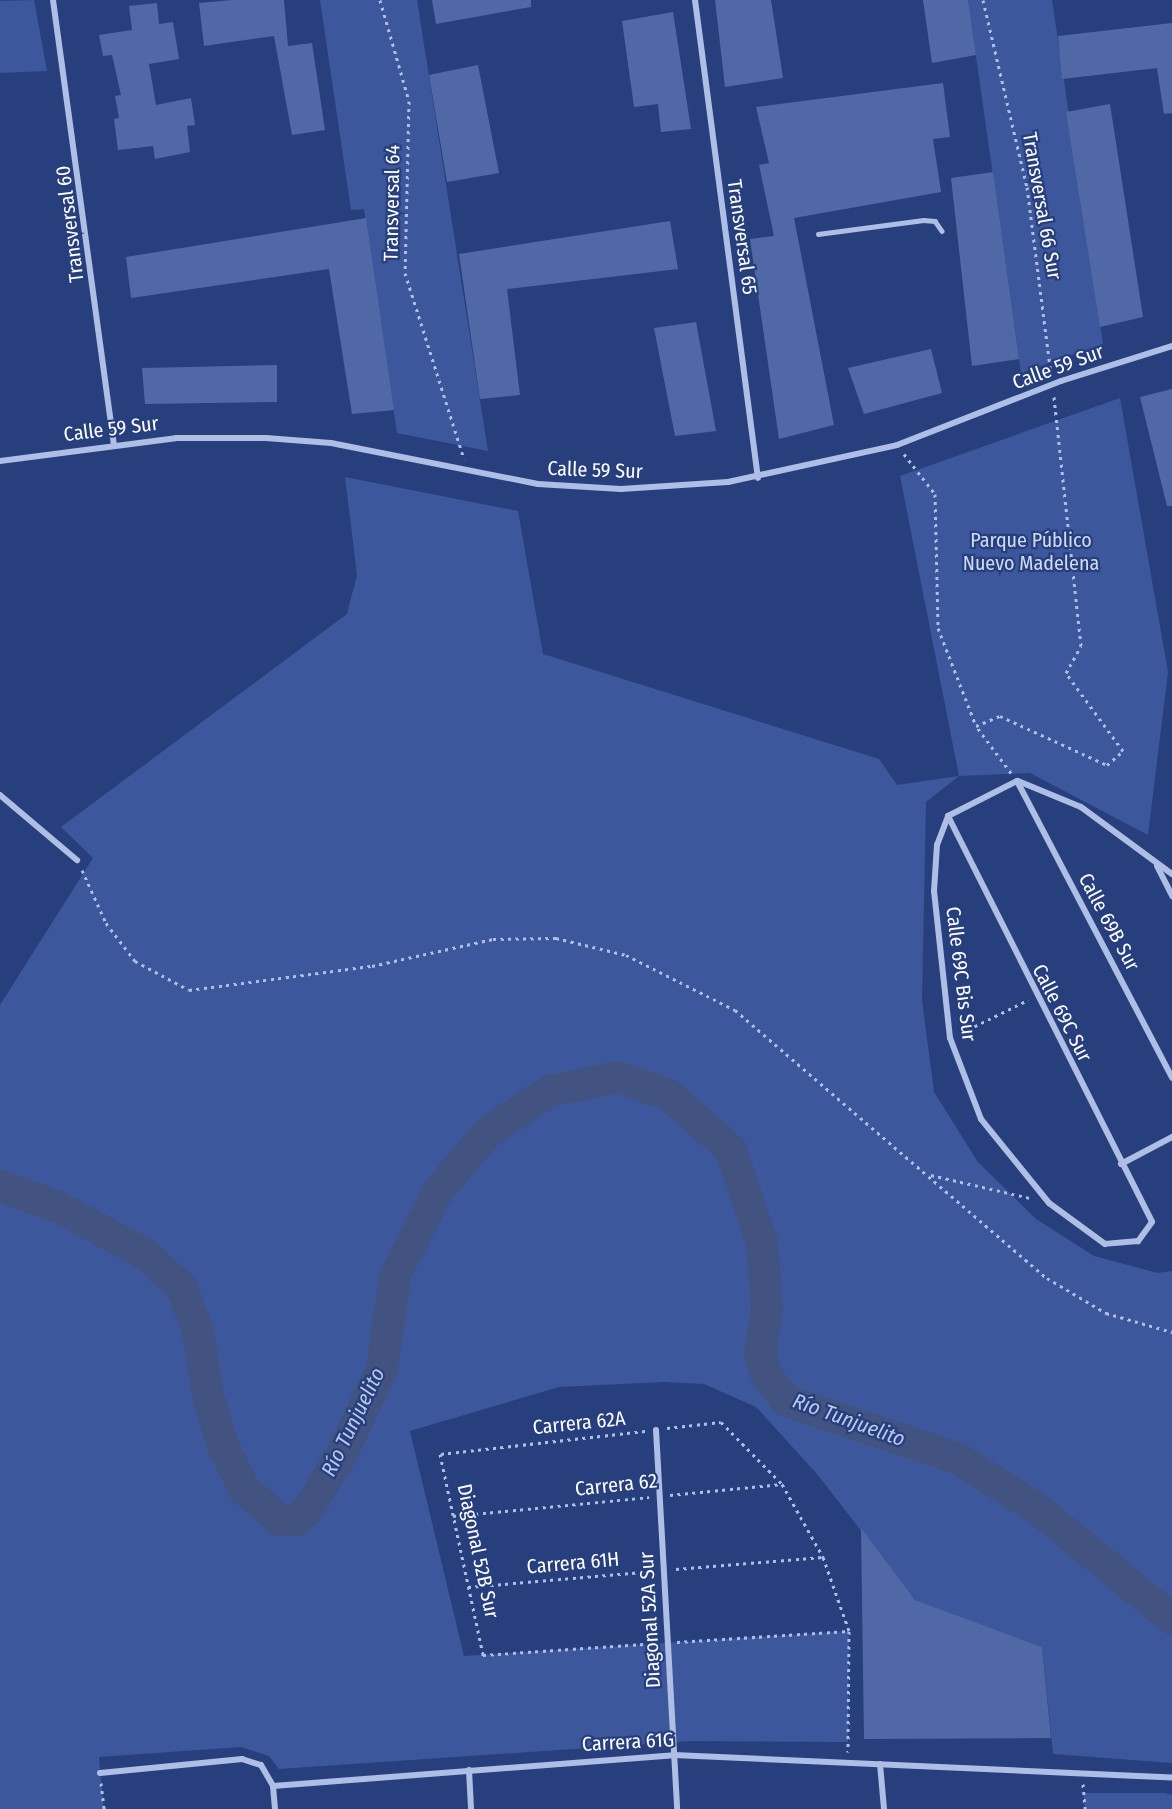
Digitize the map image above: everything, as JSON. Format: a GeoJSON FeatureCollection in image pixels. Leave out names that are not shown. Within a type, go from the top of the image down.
{"type":"FeatureCollection","features":[{"type":"Feature","properties":{"kind":"street","name":"Transversal 60"},"geometry":{"type":"LineString","coordinates":[[53,0],[114,445]]}},
{"type":"Feature","properties":{"kind":"street","name":"Transversal 65"},"geometry":{"type":"LineString","coordinates":[[694,0],[758,478]]}},
{"type":"Feature","properties":{"kind":"street","name":"Calle 59 Sur"},"geometry":{"type":"LineString","coordinates":[[0,461],[114,445],[210,437],[320,442],[468,474],[621,489],[758,478],[897,445],[1052,385],[1172,346]]}},
{"type":"Feature","properties":{"kind":"street"},"geometry":{"type":"LineString","coordinates":[[948,816],[1017,781],[1081,807],[1172,874]]}},
{"type":"Feature","properties":{"kind":"street","name":"Calle 69B Sur"},"geometry":{"type":"LineString","coordinates":[[1017,781],[1172,1078]]}},
{"type":"Feature","properties":{"kind":"street"},"geometry":{"type":"LineString","coordinates":[[0,795],[77,860]]}},
{"type":"Feature","properties":{"kind":"street","name":"Calle 69C Sur"},"geometry":{"type":"LineString","coordinates":[[948,816],[1035,996],[1152,1222]]}},
{"type":"Feature","properties":{"kind":"street","name":"Calle 69C Bis Sur"},"geometry":{"type":"LineString","coordinates":[[948,816],[937,844],[934,891],[950,1038],[981,1119],[1048,1203],[1105,1244],[1138,1241],[1152,1222]]}},
{"type":"Feature","properties":{"kind":"street"},"geometry":{"type":"LineString","coordinates":[[1157,865],[1172,896]]}},
{"type":"Feature","properties":{"kind":"street"},"geometry":{"type":"LineString","coordinates":[[1121,1164],[1172,1137]]}},
{"type":"Feature","properties":{"kind":"street","name":"Diagonal 52A Sur"},"geometry":{"type":"LineString","coordinates":[[656,1430],[677,1809]]}},
{"type":"Feature","properties":{"kind":"street","name":"Carrera 61G"},"geometry":{"type":"LineString","coordinates":[[273,1786],[674,1755],[1082,1771],[1172,1778]]}},
{"type":"Feature","properties":{"kind":"street"},"geometry":{"type":"LineString","coordinates":[[100,1773],[242,1759],[261,1765],[273,1786],[275,1809]]}},
{"type":"Feature","properties":{"kind":"street"},"geometry":{"type":"LineString","coordinates":[[880,1764],[884,1809]]}},
{"type":"Feature","properties":{"kind":"street"},"geometry":{"type":"LineString","coordinates":[[468,1770],[471,1809]]}},
{"type":"Feature","properties":{"kind":"lane"},"geometry":{"type":"LineString","coordinates":[[818,234],[923,220],[934,221],[942,231]]}},
{"type":"Feature","properties":{"kind":"path","name":"Transversal 64"},"geometry":{"type":"LineString","coordinates":[[380,0],[409,101],[405,273],[468,474]]}},
{"type":"Feature","properties":{"kind":"path","name":"Transversal 66 Sur"},"geometry":{"type":"LineString","coordinates":[[976,726],[1000,716],[1107,765],[1123,751],[1066,673],[1081,646],[1028,187],[983,0]]}},
{"type":"Feature","properties":{"kind":"path"},"geometry":{"type":"LineString","coordinates":[[897,445],[935,494],[938,628],[976,726],[1017,781]]}},
{"type":"Feature","properties":{"kind":"path"},"geometry":{"type":"LineString","coordinates":[[77,860],[106,923],[135,961],[189,990],[372,966],[493,939],[556,939],[626,955],[735,1010],[929,1174],[1047,1278],[1106,1313],[1172,1332]]}},
{"type":"Feature","properties":{"kind":"path"},"geometry":{"type":"LineString","coordinates":[[950,1038],[1035,996]]}},
{"type":"Feature","properties":{"kind":"path"},"geometry":{"type":"LineString","coordinates":[[929,1174],[1048,1203]]}},
{"type":"Feature","properties":{"kind":"path","name":"Carrera 62A"},"geometry":{"type":"LineString","coordinates":[[440,1454],[721,1422],[782,1484]]}},
{"type":"Feature","properties":{"kind":"path","name":"Diagonal 52B Sur"},"geometry":{"type":"LineString","coordinates":[[440,1454],[483,1655]]}},
{"type":"Feature","properties":{"kind":"path"},"geometry":{"type":"LineString","coordinates":[[782,1484],[823,1557],[849,1631],[847,1762]]}},
{"type":"Feature","properties":{"kind":"path","name":"Carrera 62"},"geometry":{"type":"LineString","coordinates":[[453,1516],[782,1484]]}},
{"type":"Feature","properties":{"kind":"path","name":"Carrera 61H"},"geometry":{"type":"LineString","coordinates":[[468,1587],[823,1557]]}},
{"type":"Feature","properties":{"kind":"path"},"geometry":{"type":"LineString","coordinates":[[1082,1771],[1085,1809]]}},
{"type":"Feature","properties":{"kind":"path"},"geometry":{"type":"LineString","coordinates":[[100,1773],[104,1809]]}},
{"type":"Feature","properties":{"kind":"green space"},"geometry":{"type":"Polygon","coordinates":[[[34,0],[47,71],[0,73],[0,1],[34,0]]]}},
{"type":"Feature","properties":{"kind":"green space"},"geometry":{"type":"Polygon","coordinates":[[[320,0],[417,0],[488,451],[397,433],[364,209],[351,210],[320,0]]]}},
{"type":"Feature","properties":{"kind":"green space"},"geometry":{"type":"Polygon","coordinates":[[[968,0],[1052,0],[1103,344],[1021,373],[968,0]]]}},
{"type":"Feature","properties":{"kind":"green space","name":"Parque Público Nuevo Madelena"},"geometry":{"type":"Polygon","coordinates":[[[1120,398],[1168,672],[1148,835],[1030,773],[959,776],[900,476],[1120,398]]]}},
{"type":"Feature","properties":{"kind":"green space"},"geometry":{"type":"Polygon","coordinates":[[[345,477],[518,511],[543,654],[879,759],[897,785],[959,776],[926,802],[922,1000],[934,1092],[978,1162],[1036,1219],[1094,1256],[1158,1273],[1172,1271],[1172,1763],[1053,1754],[1042,1647],[915,1600],[817,1474],[756,1407],[704,1384],[664,1382],[559,1387],[410,1431],[464,1656],[849,1631],[848,1742],[691,1741],[279,1769],[269,1756],[241,1747],[99,1757],[104,1809],[0,1809],[0,1005],[93,858],[61,827],[347,614],[357,575],[345,477]]]}},
{"type":"Feature","properties":{"kind":"green space"},"geometry":{"type":"Polygon","coordinates":[[[1083,1793],[1165,1793],[1172,1795],[1172,1809],[1085,1809],[1083,1793]]]}},
{"type":"Feature","properties":{"kind":"building"},"geometry":{"type":"Polygon","coordinates":[[[232,0],[284,0],[288,46],[312,43],[325,130],[292,135],[274,36],[204,46],[199,3],[232,0]]]}},
{"type":"Feature","properties":{"kind":"building"},"geometry":{"type":"Polygon","coordinates":[[[432,0],[531,0],[531,7],[436,24],[432,0]]]}},
{"type":"Feature","properties":{"kind":"building"},"geometry":{"type":"Polygon","coordinates":[[[715,0],[771,0],[783,78],[725,87],[715,0]]]}},
{"type":"Feature","properties":{"kind":"building"},"geometry":{"type":"Polygon","coordinates":[[[923,0],[968,0],[976,55],[932,63],[923,0]]]}},
{"type":"Feature","properties":{"kind":"building"},"geometry":{"type":"Polygon","coordinates":[[[157,3],[159,24],[173,22],[179,59],[149,64],[156,105],[191,98],[195,125],[187,126],[190,152],[155,159],[153,146],[118,150],[114,119],[119,118],[115,96],[121,95],[112,55],[103,56],[99,35],[132,30],[129,6],[157,3]]]}},
{"type":"Feature","properties":{"kind":"building"},"geometry":{"type":"Polygon","coordinates":[[[673,12],[691,129],[661,132],[658,104],[634,107],[622,21],[673,12]]]}},
{"type":"Feature","properties":{"kind":"building"},"geometry":{"type":"Polygon","coordinates":[[[1172,23],[1172,113],[1164,114],[1157,68],[1062,79],[1058,36],[1172,23]]]}},
{"type":"Feature","properties":{"kind":"building"},"geometry":{"type":"Polygon","coordinates":[[[478,65],[499,173],[447,182],[429,75],[478,65]]]}},
{"type":"Feature","properties":{"kind":"building"},"geometry":{"type":"Polygon","coordinates":[[[943,83],[950,137],[933,139],[941,192],[794,218],[834,425],[779,439],[750,239],[774,236],[759,165],[769,163],[756,107],[943,83]]]}},
{"type":"Feature","properties":{"kind":"building"},"geometry":{"type":"Polygon","coordinates":[[[1110,104],[1143,317],[1100,327],[1066,112],[1110,104]]]}},
{"type":"Feature","properties":{"kind":"building"},"geometry":{"type":"Polygon","coordinates":[[[993,172],[1019,359],[972,366],[951,178],[993,172]]]}},
{"type":"Feature","properties":{"kind":"building"},"geometry":{"type":"Polygon","coordinates":[[[366,218],[394,410],[352,414],[329,269],[131,298],[126,257],[366,218]]]}},
{"type":"Feature","properties":{"kind":"building"},"geometry":{"type":"Polygon","coordinates":[[[670,221],[678,269],[507,289],[520,395],[480,399],[459,254],[670,221]]]}},
{"type":"Feature","properties":{"kind":"building"},"geometry":{"type":"Polygon","coordinates":[[[696,322],[716,431],[675,436],[654,328],[696,322]]]}},
{"type":"Feature","properties":{"kind":"building"},"geometry":{"type":"Polygon","coordinates":[[[931,349],[942,393],[864,414],[848,368],[931,349]]]}},
{"type":"Feature","properties":{"kind":"building"},"geometry":{"type":"Polygon","coordinates":[[[277,365],[277,402],[145,404],[142,368],[277,365]]]}},
{"type":"Feature","properties":{"kind":"building"},"geometry":{"type":"Polygon","coordinates":[[[1172,389],[1172,506],[1167,506],[1140,397],[1172,389]]]}},
{"type":"Feature","properties":{"kind":"building"},"geometry":{"type":"Polygon","coordinates":[[[861,1528],[915,1600],[1042,1647],[1051,1738],[864,1739],[861,1528]]]}},
{"type":"Feature","properties":{"kind":"waterway","name":"Río Tunjuelito"},"geometry":{"type":"LineString","coordinates":[[0,1186],[56,1206],[145,1254],[181,1287],[198,1331],[208,1396],[224,1449],[244,1489],[280,1520],[295,1520],[307,1511],[340,1457],[382,1369],[395,1275],[438,1191],[488,1132],[550,1091],[618,1077],[669,1095],[731,1150],[762,1243],[767,1309],[760,1355],[767,1377],[787,1401],[959,1459],[1039,1510],[1172,1619]]}}]}
